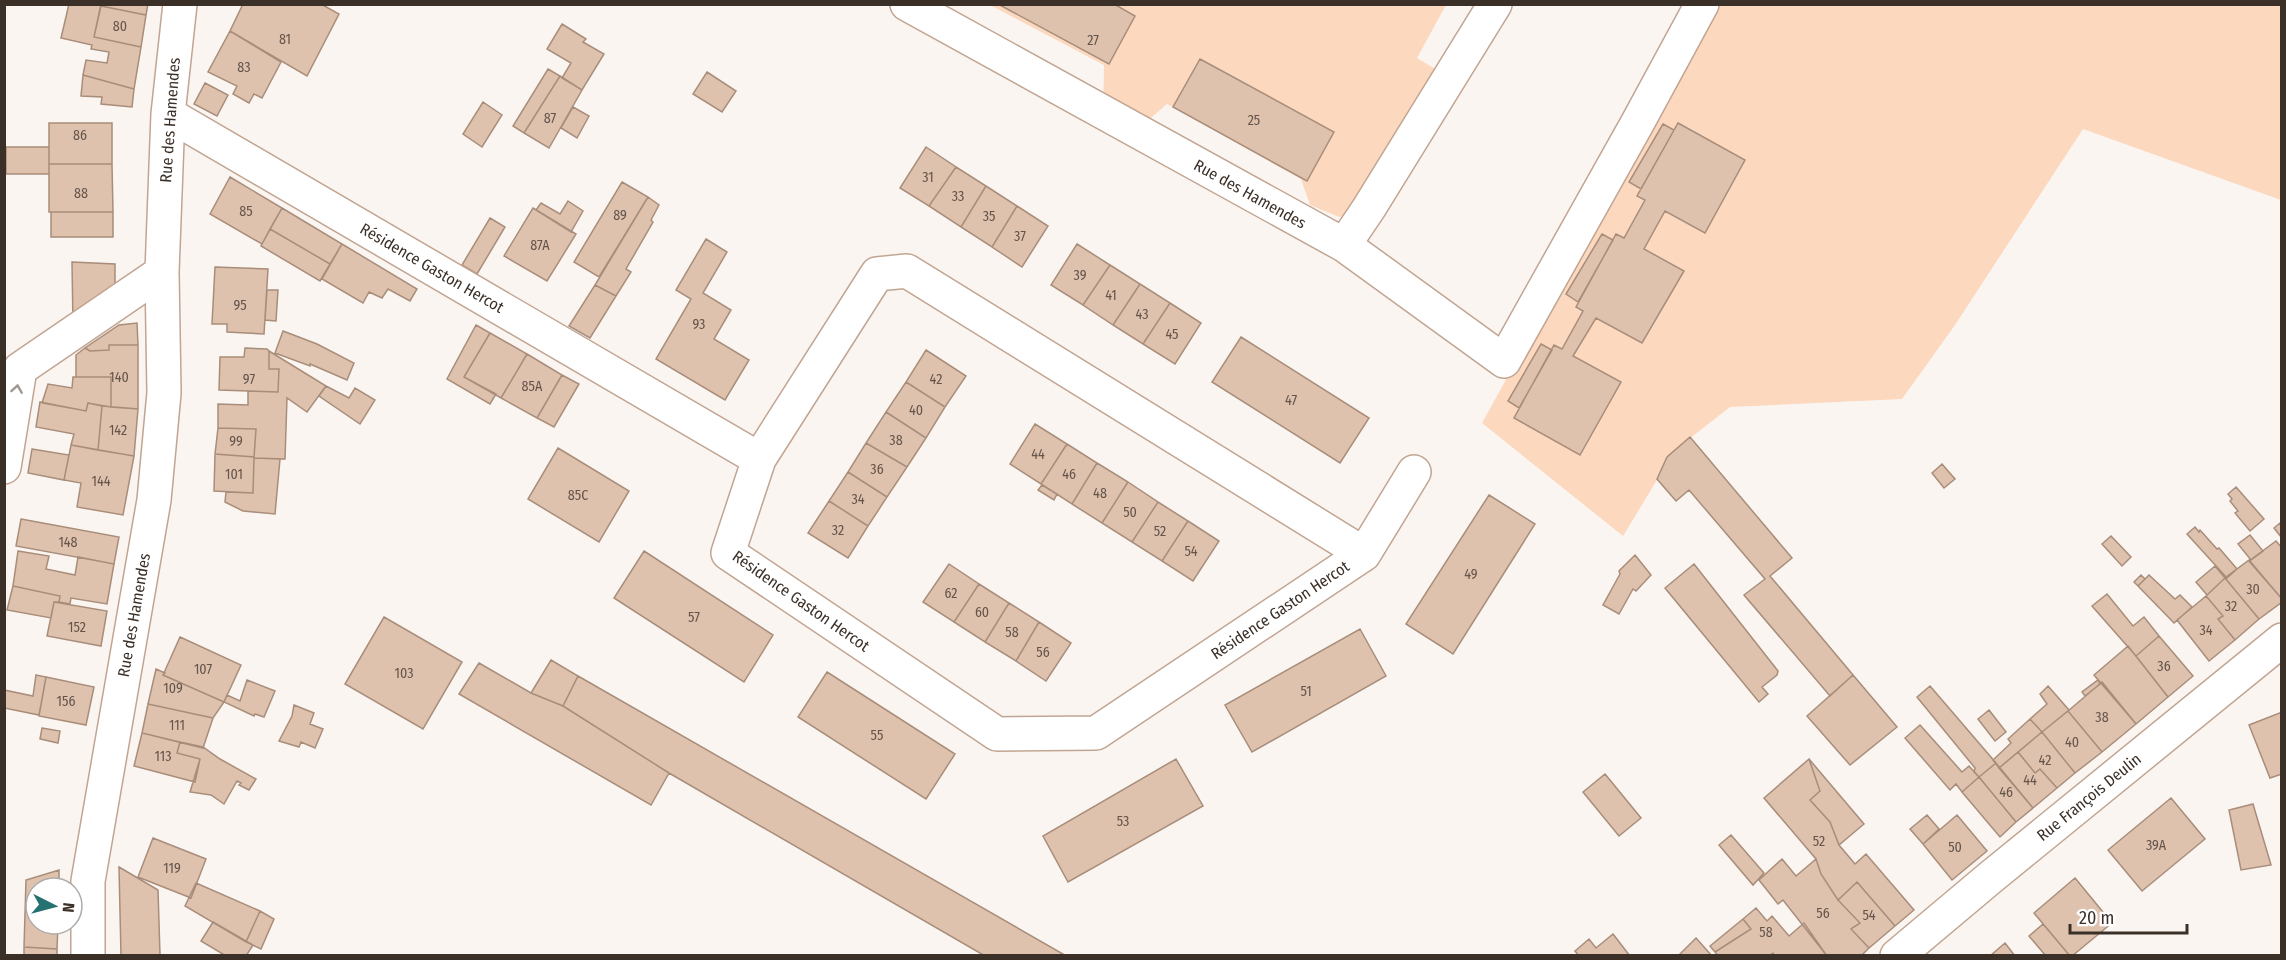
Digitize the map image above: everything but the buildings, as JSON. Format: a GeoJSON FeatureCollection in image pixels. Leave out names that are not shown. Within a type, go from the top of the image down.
{"type":"FeatureCollection","features":[{"type":"Feature","properties":{"kind":"street","name":"Rue des Hamendes"},"geometry":{"type":"LineString","coordinates":[[88,956],[88,881],[154,500],[164,393],[162,272],[168,114],[180,4]]}},
{"type":"Feature","properties":{"kind":"street","name":"Rue des Hamendes"},"geometry":{"type":"LineString","coordinates":[[907,4],[1344,246],[1504,361],[1638,122],[1701,4]]}},
{"type":"Feature","properties":{"kind":"street"},"geometry":{"type":"LineString","coordinates":[[1344,246],[1495,4]]}},
{"type":"Feature","properties":{"kind":"street","name":"Résidence Gaston Hercot"},"geometry":{"type":"LineString","coordinates":[[168,114],[759,459]]}},
{"type":"Feature","properties":{"kind":"street","name":"Résidence Gaston Hercot"},"geometry":{"type":"LineString","coordinates":[[907,271],[1364,554],[1096,733],[998,734],[728,553],[759,459],[878,274],[907,271]]}},
{"type":"Feature","properties":{"kind":"street"},"geometry":{"type":"LineString","coordinates":[[4,468],[20,369],[162,272]]}},
{"type":"Feature","properties":{"kind":"street"},"geometry":{"type":"LineString","coordinates":[[1364,554],[1414,472]]}},
{"type":"Feature","properties":{"kind":"street","name":"Rue François Deulin"},"geometry":{"type":"LineString","coordinates":[[1898,956],[1991,877],[2282,640]]}},
{"type":"Feature","properties":{"kind":"shaded area"},"geometry":{"type":"Polygon","coordinates":[[[990,5],[1446,5],[1417,58],[1450,78],[1352,214],[1339,217],[1310,205],[1301,179],[1167,104],[1136,131],[1103,113],[1104,65],[990,5]]]}},
{"type":"Feature","properties":{"kind":"shaded area"},"geometry":{"type":"Polygon","coordinates":[[[1713,5],[2281,5],[2281,200],[2083,129],[1955,325],[1902,399],[1730,407],[1666,457],[1657,480],[1623,536],[1482,423],[1713,5]]]}}]}
